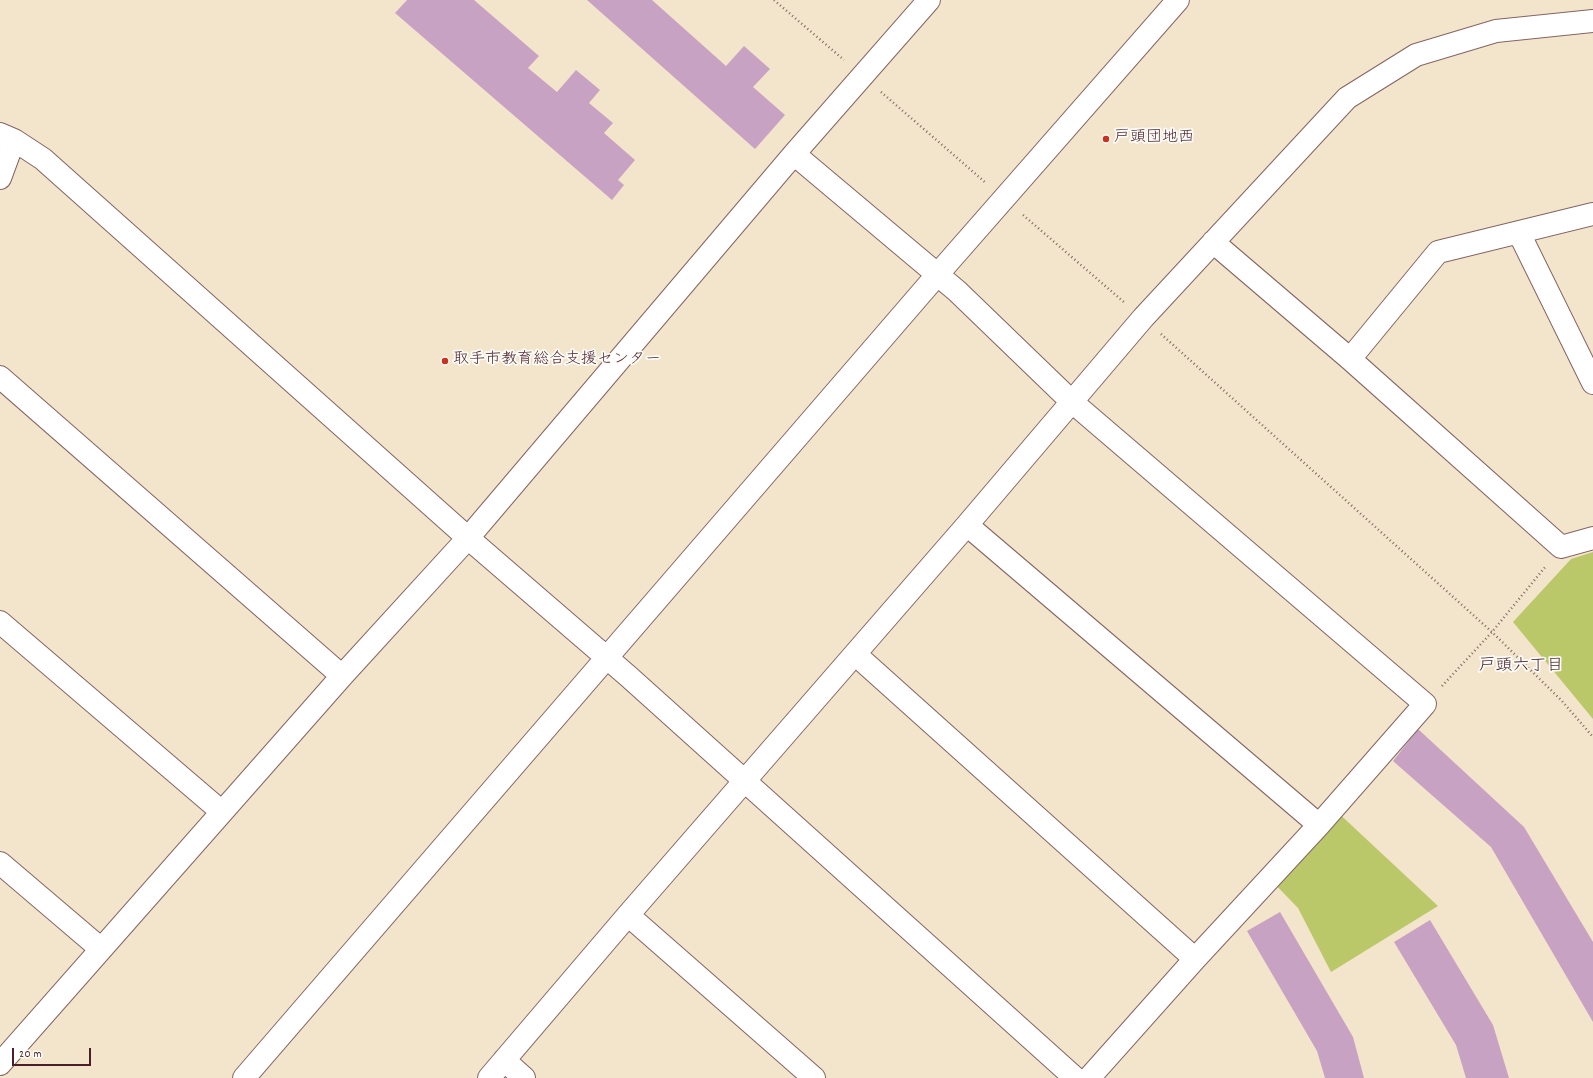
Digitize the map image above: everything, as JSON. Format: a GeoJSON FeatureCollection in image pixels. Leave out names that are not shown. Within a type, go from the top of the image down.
{"type":"FeatureCollection","features":[{"type":"Feature","properties":{"kind":"street"},"geometry":{"type":"LineString","coordinates":[[0,1064],[342,676],[468,538],[794,154],[929,0]]}},
{"type":"Feature","properties":{"kind":"street"},"geometry":{"type":"LineString","coordinates":[[244,1078],[608,659],[937,275],[1178,0]]}},
{"type":"Feature","properties":{"kind":"street"},"geometry":{"type":"LineString","coordinates":[[489,1078],[628,915],[967,525],[1143,318],[1347,98],[1416,55],[1496,31],[1593,21]]}},
{"type":"Feature","properties":{"kind":"street"},"geometry":{"type":"LineString","coordinates":[[0,178],[7,137],[43,159],[468,538],[745,780],[1075,1078]]}},
{"type":"Feature","properties":{"kind":"street"},"geometry":{"type":"LineString","coordinates":[[794,154],[957,291],[1071,401],[1425,704],[1318,825],[1195,958],[1089,1078]]}},
{"type":"Feature","properties":{"kind":"street"},"geometry":{"type":"LineString","coordinates":[[1350,359],[1438,252],[1593,214]]}},
{"type":"Feature","properties":{"kind":"street"},"geometry":{"type":"LineString","coordinates":[[1519,233],[1593,383]]}},
{"type":"Feature","properties":{"kind":"street"},"geometry":{"type":"LineString","coordinates":[[1212,242],[1350,359],[1561,547],[1593,538]]}},
{"type":"Feature","properties":{"kind":"street"},"geometry":{"type":"LineString","coordinates":[[0,377],[342,676]]}},
{"type":"Feature","properties":{"kind":"street"},"geometry":{"type":"LineString","coordinates":[[967,525],[1318,825]]}},
{"type":"Feature","properties":{"kind":"street"},"geometry":{"type":"LineString","coordinates":[[0,622],[222,812]]}},
{"type":"Feature","properties":{"kind":"street"},"geometry":{"type":"LineString","coordinates":[[855,654],[1195,958]]}},
{"type":"Feature","properties":{"kind":"street"},"geometry":{"type":"LineString","coordinates":[[0,863],[101,949]]}},
{"type":"Feature","properties":{"kind":"street"},"geometry":{"type":"LineString","coordinates":[[628,915],[814,1078]]}},
{"type":"Feature","properties":{"kind":"street"},"geometry":{"type":"LineString","coordinates":[[504,1060],[524,1078]]}},
{"type":"Feature","properties":{"kind":"path"},"geometry":{"type":"LineString","coordinates":[[774,0],[845,61]]}},
{"type":"Feature","properties":{"kind":"path"},"geometry":{"type":"LineString","coordinates":[[880,92],[987,184]]}},
{"type":"Feature","properties":{"kind":"path"},"geometry":{"type":"LineString","coordinates":[[1005,199],[1143,318],[1492,632],[1562,701],[1593,737]]}},
{"type":"Feature","properties":{"kind":"path"},"geometry":{"type":"LineString","coordinates":[[1425,704],[1492,632],[1561,547]]}},
{"type":"Feature","properties":{"kind":"green space"},"geometry":{"type":"Polygon","coordinates":[[[1593,552],[1593,719],[1513,622],[1571,559],[1593,552]]]}},
{"type":"Feature","properties":{"kind":"green space"},"geometry":{"type":"Polygon","coordinates":[[[1333,808],[1438,906],[1331,972],[1298,908],[1269,878],[1333,808]]]}},
{"type":"Feature","properties":{"kind":"building"},"geometry":{"type":"Polygon","coordinates":[[[407,0],[474,0],[539,56],[528,68],[557,92],[576,70],[600,90],[589,103],[613,123],[604,133],[635,160],[618,180],[624,185],[612,200],[395,13],[407,0]]]}},
{"type":"Feature","properties":{"kind":"building"},"geometry":{"type":"Polygon","coordinates":[[[587,0],[652,0],[726,66],[744,46],[770,69],[753,87],[785,115],[755,149],[587,0]]]}},
{"type":"Feature","properties":{"kind":"building"},"geometry":{"type":"Polygon","coordinates":[[[1418,729],[1524,827],[1593,942],[1593,1022],[1491,847],[1393,761],[1418,729]]]}},
{"type":"Feature","properties":{"kind":"building"},"geometry":{"type":"Polygon","coordinates":[[[1280,912],[1353,1037],[1364,1078],[1325,1078],[1317,1051],[1247,931],[1280,912]]]}},
{"type":"Feature","properties":{"kind":"building"},"geometry":{"type":"Polygon","coordinates":[[[1430,920],[1493,1025],[1509,1078],[1466,1078],[1456,1045],[1394,942],[1430,920]]]}},
{"type":"Feature","properties":{"kind":"place","name":"戸頭団地西"},"geometry":{"type":"Point","coordinates":[1106,139]}},
{"type":"Feature","properties":{"kind":"place","name":"取手市教育総合支援センター"},"geometry":{"type":"Point","coordinates":[445,361]}},
{"type":"Feature","properties":{"kind":"district","name":"戸頭六丁目"},"geometry":{"type":"Point","coordinates":[1521,668]}}]}
